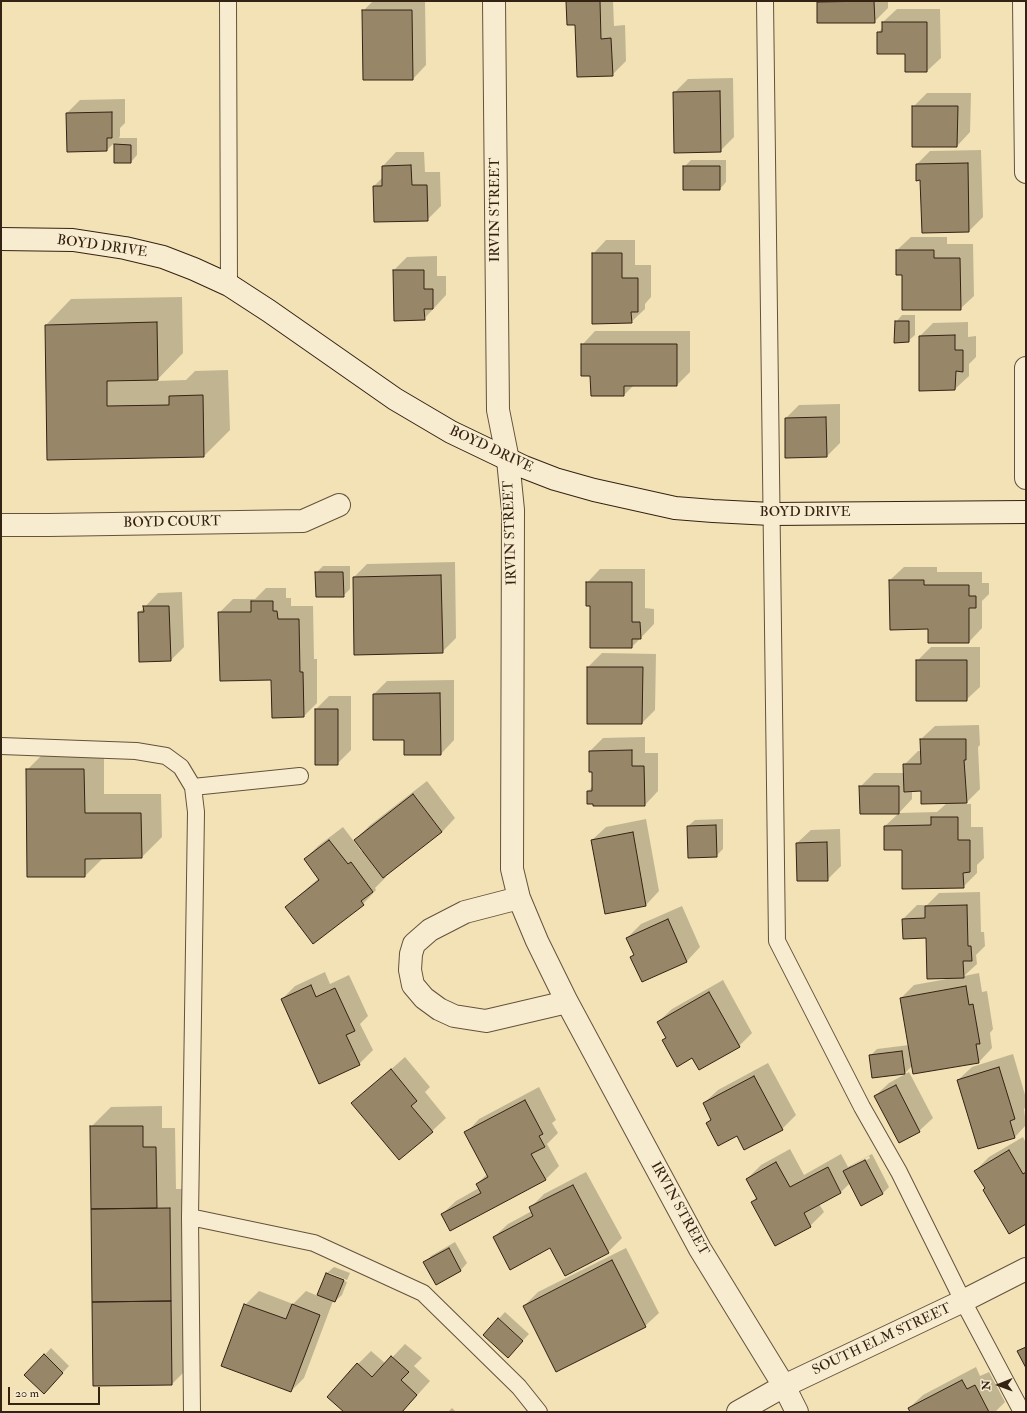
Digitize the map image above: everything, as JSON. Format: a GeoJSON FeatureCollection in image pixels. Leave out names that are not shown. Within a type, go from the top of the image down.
{"type":"FeatureCollection","features":[{"type":"Feature","properties":{"kind":"street","name":"IRVIN STREET"},"geometry":{"type":"LineString","coordinates":[[494,1],[498,410],[508,460],[513,510],[512,869],[519,898],[537,941],[566,1002],[700,1248],[784,1386],[797,1412]]}},
{"type":"Feature","properties":{"kind":"street"},"geometry":{"type":"LineString","coordinates":[[1024,1],[1026,172]]}},
{"type":"Feature","properties":{"kind":"street","name":"BOYD DRIVE"},"geometry":{"type":"LineString","coordinates":[[1,239],[73,240],[125,248],[163,257],[229,286],[269,311],[395,399],[451,432],[508,460],[555,479],[644,502],[675,508],[771,514],[1026,512]]}},
{"type":"Feature","properties":{"kind":"street"},"geometry":{"type":"LineString","coordinates":[[1026,368],[1026,478]]}},
{"type":"Feature","properties":{"kind":"street","name":"BOYD COURT"},"geometry":{"type":"LineString","coordinates":[[1,525],[49,526],[303,521],[339,505]]}},
{"type":"Feature","properties":{"kind":"street"},"geometry":{"type":"LineString","coordinates":[[519,898],[465,912],[430,930],[414,944],[411,954],[410,970],[413,985],[424,998],[439,1009],[454,1016],[486,1021],[566,1002]]}},
{"type":"Feature","properties":{"kind":"street","name":"SOUTH ELM STREET"},"geometry":{"type":"LineString","coordinates":[[738,1412],[784,1386],[963,1301],[1026,1269]]}},
{"type":"Feature","properties":{"kind":"lane"},"geometry":{"type":"LineString","coordinates":[[228,1],[229,286]]}},
{"type":"Feature","properties":{"kind":"lane"},"geometry":{"type":"LineString","coordinates":[[765,1],[777,941],[862,1106],[899,1172],[963,1301],[1022,1412]]}},
{"type":"Feature","properties":{"kind":"lane"},"geometry":{"type":"LineString","coordinates":[[1,746],[136,751],[166,756],[181,767],[193,787],[196,812],[190,1217],[192,1412]]}},
{"type":"Feature","properties":{"kind":"lane"},"geometry":{"type":"LineString","coordinates":[[193,787],[300,776]]}},
{"type":"Feature","properties":{"kind":"lane"},"geometry":{"type":"LineString","coordinates":[[190,1217],[314,1243],[423,1293],[519,1387],[539,1412]]}},
{"type":"Feature","properties":{"kind":"building"},"geometry":{"type":"Polygon","coordinates":[[[566,1],[600,1],[601,39],[611,38],[613,76],[577,77],[575,25],[567,25],[566,1]]]}},
{"type":"Feature","properties":{"kind":"building"},"geometry":{"type":"Polygon","coordinates":[[[874,1],[875,23],[817,23],[817,2],[874,1]]]}},
{"type":"Feature","properties":{"kind":"building"},"geometry":{"type":"Polygon","coordinates":[[[362,10],[412,10],[413,80],[363,80],[362,10]]]}},
{"type":"Feature","properties":{"kind":"building"},"geometry":{"type":"Polygon","coordinates":[[[882,22],[927,22],[927,72],[905,72],[905,54],[877,54],[877,32],[882,32],[882,22]]]}},
{"type":"Feature","properties":{"kind":"building"},"geometry":{"type":"Polygon","coordinates":[[[720,91],[721,152],[674,153],[673,92],[720,91]]]}},
{"type":"Feature","properties":{"kind":"building"},"geometry":{"type":"Polygon","coordinates":[[[912,106],[958,106],[957,147],[912,147],[912,106]]]}},
{"type":"Feature","properties":{"kind":"building"},"geometry":{"type":"Polygon","coordinates":[[[112,112],[112,138],[107,138],[107,151],[67,152],[66,113],[112,112]]]}},
{"type":"Feature","properties":{"kind":"building"},"geometry":{"type":"Polygon","coordinates":[[[114,144],[131,145],[131,163],[114,163],[114,144]]]}},
{"type":"Feature","properties":{"kind":"building"},"geometry":{"type":"Polygon","coordinates":[[[968,163],[969,232],[922,233],[920,180],[916,181],[916,164],[968,163]]]}},
{"type":"Feature","properties":{"kind":"building"},"geometry":{"type":"Polygon","coordinates":[[[411,165],[412,185],[427,185],[428,221],[374,222],[373,186],[382,186],[382,166],[411,165]]]}},
{"type":"Feature","properties":{"kind":"building"},"geometry":{"type":"Polygon","coordinates":[[[683,166],[720,166],[720,190],[683,190],[683,166]]]}},
{"type":"Feature","properties":{"kind":"building"},"geometry":{"type":"Polygon","coordinates":[[[896,250],[934,250],[934,258],[960,258],[961,310],[902,310],[902,275],[896,275],[896,250]]]}},
{"type":"Feature","properties":{"kind":"building"},"geometry":{"type":"Polygon","coordinates":[[[592,253],[622,253],[622,278],[638,278],[638,312],[631,312],[632,323],[592,324],[592,253]]]}},
{"type":"Feature","properties":{"kind":"building"},"geometry":{"type":"Polygon","coordinates":[[[393,270],[424,270],[424,289],[433,289],[433,309],[424,309],[425,320],[394,321],[393,270]]]}},
{"type":"Feature","properties":{"kind":"building"},"geometry":{"type":"Polygon","coordinates":[[[895,321],[909,321],[909,342],[894,343],[895,321]]]}},
{"type":"Feature","properties":{"kind":"building"},"geometry":{"type":"Polygon","coordinates":[[[157,322],[158,380],[107,381],[107,406],[169,405],[169,396],[203,395],[204,457],[47,460],[45,325],[157,322]]]}},
{"type":"Feature","properties":{"kind":"building"},"geometry":{"type":"Polygon","coordinates":[[[955,335],[955,350],[963,350],[963,372],[956,371],[955,390],[919,391],[919,336],[955,335]]]}},
{"type":"Feature","properties":{"kind":"building"},"geometry":{"type":"Polygon","coordinates":[[[581,344],[677,344],[677,386],[624,386],[624,396],[591,396],[590,376],[581,376],[581,344]]]}},
{"type":"Feature","properties":{"kind":"building"},"geometry":{"type":"Polygon","coordinates":[[[826,417],[827,457],[785,458],[785,418],[826,417]]]}},
{"type":"Feature","properties":{"kind":"building"},"geometry":{"type":"Polygon","coordinates":[[[315,572],[343,572],[344,597],[316,597],[315,572]]]}},
{"type":"Feature","properties":{"kind":"building"},"geometry":{"type":"Polygon","coordinates":[[[441,575],[443,653],[354,655],[353,577],[441,575]]]}},
{"type":"Feature","properties":{"kind":"building"},"geometry":{"type":"Polygon","coordinates":[[[889,580],[924,580],[924,585],[969,585],[969,596],[976,596],[976,608],[969,608],[969,643],[928,643],[928,629],[890,630],[889,580]]]}},
{"type":"Feature","properties":{"kind":"building"},"geometry":{"type":"Polygon","coordinates":[[[586,582],[632,582],[632,622],[640,622],[641,639],[632,639],[632,648],[590,648],[590,606],[586,606],[586,582]]]}},
{"type":"Feature","properties":{"kind":"building"},"geometry":{"type":"Polygon","coordinates":[[[251,601],[273,601],[273,611],[277,611],[278,619],[299,619],[300,672],[303,672],[304,717],[272,718],[271,680],[220,681],[218,612],[251,612],[251,601]]]}},
{"type":"Feature","properties":{"kind":"building"},"geometry":{"type":"Polygon","coordinates":[[[143,606],[169,606],[171,661],[139,662],[138,612],[144,612],[143,606]]]}},
{"type":"Feature","properties":{"kind":"building"},"geometry":{"type":"Polygon","coordinates":[[[916,660],[967,660],[967,701],[916,701],[916,660]]]}},
{"type":"Feature","properties":{"kind":"building"},"geometry":{"type":"Polygon","coordinates":[[[587,667],[643,667],[642,724],[587,724],[587,667]]]}},
{"type":"Feature","properties":{"kind":"building"},"geometry":{"type":"Polygon","coordinates":[[[440,693],[441,755],[404,755],[404,740],[373,740],[373,694],[440,693]]]}},
{"type":"Feature","properties":{"kind":"building"},"geometry":{"type":"Polygon","coordinates":[[[315,709],[338,709],[338,765],[315,765],[315,709]]]}},
{"type":"Feature","properties":{"kind":"building"},"geometry":{"type":"Polygon","coordinates":[[[920,739],[966,739],[966,760],[964,760],[967,803],[921,804],[921,791],[904,792],[903,764],[921,764],[920,739]]]}},
{"type":"Feature","properties":{"kind":"building"},"geometry":{"type":"Polygon","coordinates":[[[632,750],[632,766],[644,766],[645,806],[593,806],[593,804],[587,804],[587,791],[592,791],[592,772],[589,772],[589,751],[632,750]]]}},
{"type":"Feature","properties":{"kind":"building"},"geometry":{"type":"Polygon","coordinates":[[[26,769],[84,769],[85,813],[141,813],[142,858],[85,859],[85,877],[27,877],[26,769]]]}},
{"type":"Feature","properties":{"kind":"building"},"geometry":{"type":"Polygon","coordinates":[[[859,786],[899,786],[899,814],[860,814],[859,786]]]}},
{"type":"Feature","properties":{"kind":"building"},"geometry":{"type":"Polygon","coordinates":[[[413,794],[442,832],[383,878],[354,840],[413,794]]]}},
{"type":"Feature","properties":{"kind":"building"},"geometry":{"type":"Polygon","coordinates":[[[931,817],[958,817],[958,840],[970,840],[970,872],[963,873],[964,888],[902,889],[902,850],[884,850],[884,826],[931,825],[931,817]]]}},
{"type":"Feature","properties":{"kind":"building"},"geometry":{"type":"Polygon","coordinates":[[[716,825],[717,857],[688,858],[687,826],[716,825]]]}},
{"type":"Feature","properties":{"kind":"building"},"geometry":{"type":"Polygon","coordinates":[[[633,832],[646,906],[605,914],[591,840],[633,832]]]}},
{"type":"Feature","properties":{"kind":"building"},"geometry":{"type":"Polygon","coordinates":[[[329,840],[348,864],[351,862],[373,892],[361,901],[364,905],[313,944],[285,907],[319,880],[304,859],[329,840]]]}},
{"type":"Feature","properties":{"kind":"building"},"geometry":{"type":"Polygon","coordinates":[[[827,842],[828,881],[797,881],[796,843],[827,842]]]}},
{"type":"Feature","properties":{"kind":"building"},"geometry":{"type":"Polygon","coordinates":[[[967,905],[968,946],[971,946],[972,961],[963,961],[964,978],[927,979],[926,938],[903,939],[902,919],[925,918],[925,906],[967,905]]]}},
{"type":"Feature","properties":{"kind":"building"},"geometry":{"type":"Polygon","coordinates":[[[668,919],[687,962],[642,982],[630,957],[634,955],[626,938],[668,919]]]}},
{"type":"Feature","properties":{"kind":"building"},"geometry":{"type":"Polygon","coordinates":[[[311,985],[316,997],[335,988],[355,1031],[346,1035],[360,1065],[319,1084],[281,999],[311,985]]]}},
{"type":"Feature","properties":{"kind":"building"},"geometry":{"type":"Polygon","coordinates":[[[966,986],[969,1005],[973,1004],[980,1044],[976,1044],[979,1063],[913,1074],[900,998],[966,986]]]}},
{"type":"Feature","properties":{"kind":"building"},"geometry":{"type":"Polygon","coordinates":[[[709,992],[740,1047],[699,1070],[692,1058],[677,1067],[662,1040],[666,1038],[657,1022],[709,992]]]}},
{"type":"Feature","properties":{"kind":"building"},"geometry":{"type":"Polygon","coordinates":[[[902,1051],[905,1074],[872,1078],[869,1055],[902,1051]]]}},
{"type":"Feature","properties":{"kind":"building"},"geometry":{"type":"Polygon","coordinates":[[[999,1067],[1015,1119],[1010,1121],[1015,1138],[978,1149],[957,1080],[999,1067]]]}},
{"type":"Feature","properties":{"kind":"building"},"geometry":{"type":"Polygon","coordinates":[[[391,1069],[417,1101],[411,1106],[433,1132],[399,1160],[351,1103],[391,1069]]]}},
{"type":"Feature","properties":{"kind":"building"},"geometry":{"type":"Polygon","coordinates":[[[754,1076],[783,1130],[744,1150],[737,1136],[718,1146],[706,1123],[711,1120],[703,1103],[754,1076]]]}},
{"type":"Feature","properties":{"kind":"building"},"geometry":{"type":"Polygon","coordinates":[[[896,1085],[920,1132],[899,1143],[874,1096],[896,1085]]]}},
{"type":"Feature","properties":{"kind":"building"},"geometry":{"type":"Polygon","coordinates":[[[525,1100],[543,1134],[539,1136],[545,1147],[531,1154],[546,1180],[450,1231],[441,1214],[481,1193],[476,1184],[488,1177],[464,1132],[525,1100]]]}},
{"type":"Feature","properties":{"kind":"building"},"geometry":{"type":"Polygon","coordinates":[[[90,1126],[143,1126],[143,1147],[156,1147],[157,1208],[91,1209],[90,1126]]]}},
{"type":"Feature","properties":{"kind":"building"},"geometry":{"type":"Polygon","coordinates":[[[1009,1150],[1023,1174],[1026,1172],[1026,1224],[1009,1234],[983,1190],[985,1188],[974,1171],[1009,1150]]]}},
{"type":"Feature","properties":{"kind":"building"},"geometry":{"type":"Polygon","coordinates":[[[865,1160],[883,1194],[861,1206],[843,1171],[865,1160]]]}},
{"type":"Feature","properties":{"kind":"building"},"geometry":{"type":"Polygon","coordinates":[[[776,1162],[790,1187],[828,1167],[841,1193],[804,1213],[811,1227],[775,1246],[751,1202],[757,1199],[746,1179],[776,1162]]]}},
{"type":"Feature","properties":{"kind":"building"},"geometry":{"type":"Polygon","coordinates":[[[573,1185],[609,1253],[565,1276],[550,1248],[510,1270],[493,1237],[533,1216],[529,1207],[573,1185]]]}},
{"type":"Feature","properties":{"kind":"building"},"geometry":{"type":"Polygon","coordinates":[[[170,1208],[171,1301],[92,1302],[91,1209],[170,1208]]]}},
{"type":"Feature","properties":{"kind":"building"},"geometry":{"type":"Polygon","coordinates":[[[449,1248],[461,1271],[436,1285],[423,1262],[449,1248]]]}},
{"type":"Feature","properties":{"kind":"building"},"geometry":{"type":"Polygon","coordinates":[[[612,1260],[646,1327],[556,1372],[523,1306],[612,1260]]]}},
{"type":"Feature","properties":{"kind":"building"},"geometry":{"type":"Polygon","coordinates":[[[326,1273],[344,1280],[335,1302],[317,1295],[326,1273]]]}},
{"type":"Feature","properties":{"kind":"building"},"geometry":{"type":"Polygon","coordinates":[[[171,1301],[172,1385],[93,1386],[92,1302],[171,1301]]]}},
{"type":"Feature","properties":{"kind":"building"},"geometry":{"type":"Polygon","coordinates":[[[244,1304],[286,1319],[292,1304],[320,1315],[291,1392],[221,1366],[244,1304]]]}},
{"type":"Feature","properties":{"kind":"building"},"geometry":{"type":"Polygon","coordinates":[[[498,1318],[523,1341],[508,1358],[483,1335],[498,1318]]]}},
{"type":"Feature","properties":{"kind":"building"},"geometry":{"type":"Polygon","coordinates":[[[1026,1347],[1026,1368],[1017,1351],[1026,1347]]]}},
{"type":"Feature","properties":{"kind":"building"},"geometry":{"type":"Polygon","coordinates":[[[44,1354],[63,1373],[44,1394],[24,1375],[44,1354]]]}},
{"type":"Feature","properties":{"kind":"building"},"geometry":{"type":"Polygon","coordinates":[[[391,1356],[409,1372],[401,1380],[417,1395],[402,1412],[344,1412],[327,1397],[357,1363],[372,1377],[391,1356]]]}},
{"type":"Feature","properties":{"kind":"building"},"geometry":{"type":"Polygon","coordinates":[[[962,1380],[967,1389],[975,1385],[989,1412],[910,1412],[908,1408],[962,1380]]]}}]}
